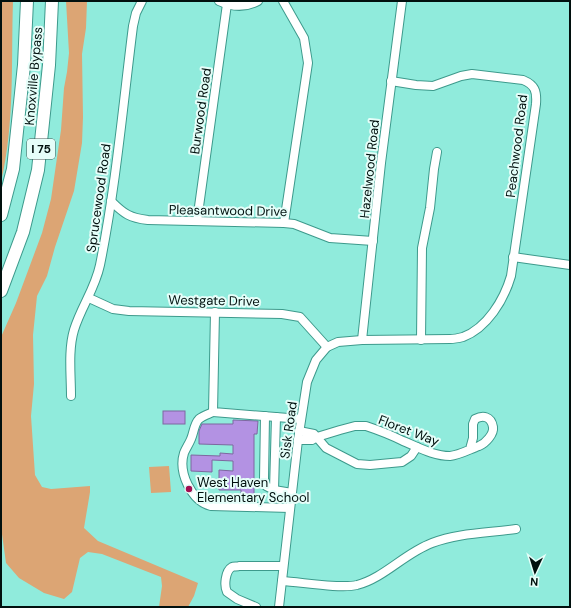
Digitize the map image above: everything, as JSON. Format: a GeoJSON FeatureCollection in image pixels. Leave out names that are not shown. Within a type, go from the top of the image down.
{"type":"FeatureCollection","features":[{"type":"Feature","properties":{"kind":"highway","name":"Knoxville Bypass"},"geometry":{"type":"LineString","coordinates":[[1,215],[13,169],[24,65],[27,1]]}},
{"type":"Feature","properties":{"kind":"highway","name":"Knoxville Bypass"},"geometry":{"type":"LineString","coordinates":[[1,291],[23,232],[38,170],[49,65],[52,1]]}},
{"type":"Feature","properties":{"kind":"street","name":"Sprucewood Road"},"geometry":{"type":"LineString","coordinates":[[71,396],[71,354],[74,331],[83,307],[89,298],[99,268],[111,201],[136,13],[142,1]]}},
{"type":"Feature","properties":{"kind":"street"},"geometry":{"type":"LineString","coordinates":[[223,3],[237,6],[248,5],[258,1]]}},
{"type":"Feature","properties":{"kind":"street"},"geometry":{"type":"LineString","coordinates":[[283,1],[304,38],[308,63],[284,223]]}},
{"type":"Feature","properties":{"kind":"street","name":"Hazelwood Road"},"geometry":{"type":"LineString","coordinates":[[362,340],[381,163],[402,1]]}},
{"type":"Feature","properties":{"kind":"street","name":"Burwood Road"},"geometry":{"type":"LineString","coordinates":[[197,222],[223,3]]}},
{"type":"Feature","properties":{"kind":"street","name":"Peachwood Road"},"geometry":{"type":"LineString","coordinates":[[392,81],[433,86],[461,76],[483,74],[523,80],[530,83],[535,88],[537,96],[507,290],[500,302],[482,324],[463,337],[421,340]]}},
{"type":"Feature","properties":{"kind":"street"},"geometry":{"type":"LineString","coordinates":[[327,347],[338,342],[362,340],[421,340],[422,248],[430,208],[437,152]]}},
{"type":"Feature","properties":{"kind":"street","name":"Pleasantwood Drive"},"geometry":{"type":"LineString","coordinates":[[111,201],[124,214],[134,218],[197,222],[284,223],[294,224],[330,238],[373,241]]}},
{"type":"Feature","properties":{"kind":"street"},"geometry":{"type":"LineString","coordinates":[[513,257],[570,265]]}},
{"type":"Feature","properties":{"kind":"street","name":"Westgate Drive"},"geometry":{"type":"LineString","coordinates":[[89,298],[113,309],[129,311],[282,314],[300,317],[327,347]]}},
{"type":"Feature","properties":{"kind":"street"},"geometry":{"type":"LineString","coordinates":[[213,412],[215,312]]}},
{"type":"Feature","properties":{"kind":"street","name":"Sisk Road"},"geometry":{"type":"LineString","coordinates":[[279,607],[298,436],[307,382],[316,360],[327,347]]}},
{"type":"Feature","properties":{"kind":"street"},"geometry":{"type":"LineString","coordinates":[[290,508],[211,506],[195,496],[186,480],[183,463],[184,453],[191,440],[196,423],[213,412],[301,419]]}},
{"type":"Feature","properties":{"kind":"street"},"geometry":{"type":"LineString","coordinates":[[265,416],[264,479],[266,486],[274,490],[292,493]]}},
{"type":"Feature","properties":{"kind":"street"},"geometry":{"type":"LineString","coordinates":[[274,490],[276,417]]}},
{"type":"Feature","properties":{"kind":"street","name":"Floret Way"},"geometry":{"type":"LineString","coordinates":[[317,437],[355,426],[366,426],[436,455],[451,456],[470,449]]}},
{"type":"Feature","properties":{"kind":"street"},"geometry":{"type":"LineString","coordinates":[[298,436],[314,434],[326,448],[357,464],[370,465],[402,462],[411,456],[417,447]]}},
{"type":"Feature","properties":{"kind":"street"},"geometry":{"type":"LineString","coordinates":[[282,581],[341,586],[357,585],[370,580],[410,554],[432,543],[453,537],[516,529]]}},
{"type":"Feature","properties":{"kind":"street"},"geometry":{"type":"LineString","coordinates":[[256,607],[237,599],[227,592],[225,584],[229,570],[232,567],[239,566],[283,566]]}},
{"type":"Feature","properties":{"kind":"shaded area"},"geometry":{"type":"Polygon","coordinates":[[[1,1],[13,1],[12,92],[8,137],[1,182],[1,1]]]}},
{"type":"Feature","properties":{"kind":"shaded area"},"geometry":{"type":"Polygon","coordinates":[[[66,1],[87,1],[86,28],[82,54],[82,143],[74,191],[47,276],[37,296],[33,335],[34,384],[31,416],[35,475],[42,487],[51,489],[90,486],[84,528],[98,541],[198,583],[194,596],[188,607],[159,607],[162,586],[161,577],[102,554],[88,552],[80,558],[72,592],[64,599],[44,593],[19,578],[6,563],[1,527],[1,337],[16,303],[42,233],[51,199],[61,130],[64,88],[69,53],[66,1]]]}},
{"type":"Feature","properties":{"kind":"shaded area"},"geometry":{"type":"Polygon","coordinates":[[[169,466],[171,492],[151,493],[149,467],[169,466]]]}},
{"type":"Feature","properties":{"kind":"building"},"geometry":{"type":"Polygon","coordinates":[[[163,411],[185,411],[185,424],[163,424],[163,411]]]}},
{"type":"Feature","properties":{"kind":"building","name":"West Haven Elementary School"},"geometry":{"type":"Polygon","coordinates":[[[233,420],[258,421],[257,434],[254,434],[254,502],[241,501],[241,490],[219,490],[219,470],[233,471],[233,461],[212,460],[212,472],[191,471],[191,455],[220,456],[220,453],[233,454],[233,445],[199,444],[199,431],[202,424],[233,424],[233,420]]]}},
{"type":"Feature","properties":{"kind":"place","name":"West Haven Elementary School"},"geometry":{"type":"Point","coordinates":[189,489]}}]}
